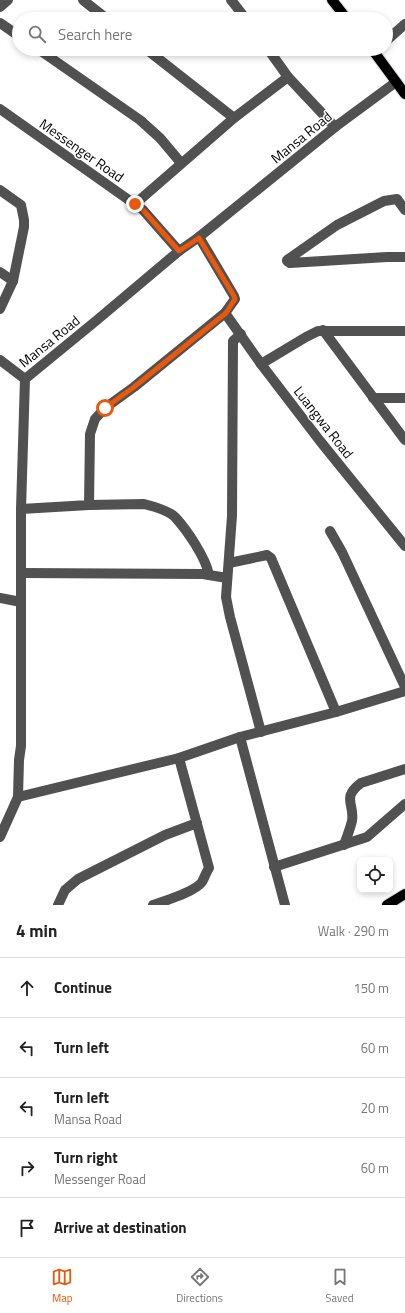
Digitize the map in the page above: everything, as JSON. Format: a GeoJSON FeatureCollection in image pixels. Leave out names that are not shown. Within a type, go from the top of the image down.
{"type":"FeatureCollection","features":[{"type":"Feature","properties":{"kind":"main road"},"geometry":{"type":"LineString","coordinates":[[332,0],[341,12]]}},
{"type":"Feature","properties":{"kind":"main road"},"geometry":{"type":"LineString","coordinates":[[379,56],[405,94]]}},
{"type":"Feature","properties":{"kind":"main road"},"geometry":{"type":"LineString","coordinates":[[387,905],[405,894]]}},
{"type":"Feature","properties":{"kind":"street"},"geometry":{"type":"LineString","coordinates":[[0,7],[8,0]]}},
{"type":"Feature","properties":{"kind":"street"},"geometry":{"type":"LineString","coordinates":[[83,0],[98,12]]}},
{"type":"Feature","properties":{"kind":"street"},"geometry":{"type":"LineString","coordinates":[[231,0],[240,12]]}},
{"type":"Feature","properties":{"kind":"street"},"geometry":{"type":"LineString","coordinates":[[0,23],[12,31]]}},
{"type":"Feature","properties":{"kind":"street"},"geometry":{"type":"LineString","coordinates":[[393,35],[405,24]]}},
{"type":"Feature","properties":{"kind":"street"},"geometry":{"type":"LineString","coordinates":[[48,56],[140,120],[160,138],[181,164]]}},
{"type":"Feature","properties":{"kind":"street"},"geometry":{"type":"LineString","coordinates":[[155,56],[234,118]]}},
{"type":"Feature","properties":{"kind":"street"},"geometry":{"type":"LineString","coordinates":[[273,56],[288,77],[335,127]]}},
{"type":"Feature","properties":{"kind":"street"},"geometry":{"type":"LineString","coordinates":[[135,204],[234,118],[288,77]]}},
{"type":"Feature","properties":{"kind":"street","name":"Mansa Road"},"geometry":{"type":"LineString","coordinates":[[0,835],[18,797],[21,746],[20,573],[25,379],[179,251],[199,238],[335,127],[396,82]]}},
{"type":"Feature","properties":{"kind":"street","name":"Messenger Road"},"geometry":{"type":"LineString","coordinates":[[0,109],[143,210],[179,251]]}},
{"type":"Feature","properties":{"kind":"street"},"geometry":{"type":"LineString","coordinates":[[0,190],[21,206],[24,220],[24,227],[13,281],[0,309]]}},
{"type":"Feature","properties":{"kind":"street"},"geometry":{"type":"LineString","coordinates":[[405,210],[397,199],[384,201],[337,225],[287,260],[287,262],[405,257]]}},
{"type":"Feature","properties":{"kind":"street"},"geometry":{"type":"LineString","coordinates":[[88,505],[90,434],[95,419],[105,408],[134,387],[226,313],[235,299],[199,238]]}},
{"type":"Feature","properties":{"kind":"street"},"geometry":{"type":"LineString","coordinates":[[0,272],[13,281]]}},
{"type":"Feature","properties":{"kind":"street","name":"Luangwa Road"},"geometry":{"type":"LineString","coordinates":[[226,313],[261,364],[320,441],[405,546]]}},
{"type":"Feature","properties":{"kind":"street"},"geometry":{"type":"LineString","coordinates":[[323,330],[405,440]]}},
{"type":"Feature","properties":{"kind":"street"},"geometry":{"type":"LineString","coordinates":[[261,364],[306,337],[323,330],[405,331]]}},
{"type":"Feature","properties":{"kind":"street"},"geometry":{"type":"LineString","coordinates":[[241,334],[233,341],[233,462],[229,563],[226,597],[261,732]]}},
{"type":"Feature","properties":{"kind":"street"},"geometry":{"type":"LineString","coordinates":[[0,360],[25,379]]}},
{"type":"Feature","properties":{"kind":"street"},"geometry":{"type":"LineString","coordinates":[[373,398],[405,398]]}},
{"type":"Feature","properties":{"kind":"street"},"geometry":{"type":"LineString","coordinates":[[21,509],[88,505],[144,504],[151,506],[174,516],[199,551],[207,566],[209,575]]}},
{"type":"Feature","properties":{"kind":"street"},"geometry":{"type":"LineString","coordinates":[[330,531],[405,687]]}},
{"type":"Feature","properties":{"kind":"street"},"geometry":{"type":"LineString","coordinates":[[229,563],[267,555],[271,558],[336,712]]}},
{"type":"Feature","properties":{"kind":"street"},"geometry":{"type":"LineString","coordinates":[[20,573],[209,575],[227,578]]}},
{"type":"Feature","properties":{"kind":"street"},"geometry":{"type":"LineString","coordinates":[[0,598],[21,602]]}},
{"type":"Feature","properties":{"kind":"street"},"geometry":{"type":"LineString","coordinates":[[18,797],[179,758],[240,737],[336,712],[405,691]]}},
{"type":"Feature","properties":{"kind":"street"},"geometry":{"type":"LineString","coordinates":[[240,737],[285,905]]}},
{"type":"Feature","properties":{"kind":"street"},"geometry":{"type":"LineString","coordinates":[[153,905],[196,887],[203,881],[210,868],[179,758]]}},
{"type":"Feature","properties":{"kind":"street"},"geometry":{"type":"LineString","coordinates":[[344,845],[352,820],[350,799],[357,786],[361,783],[405,769]]}},
{"type":"Feature","properties":{"kind":"street"},"geometry":{"type":"LineString","coordinates":[[274,867],[367,837],[405,804]]}},
{"type":"Feature","properties":{"kind":"street"},"geometry":{"type":"LineString","coordinates":[[58,905],[65,890],[78,879],[165,835],[197,823]]}},
{"type":"Feature","properties":{"kind":"route"},"geometry":{"type":"LineString","coordinates":[[105,408],[134,387],[226,313],[235,299],[199,238],[179,251],[143,210],[135,204]]}}]}
